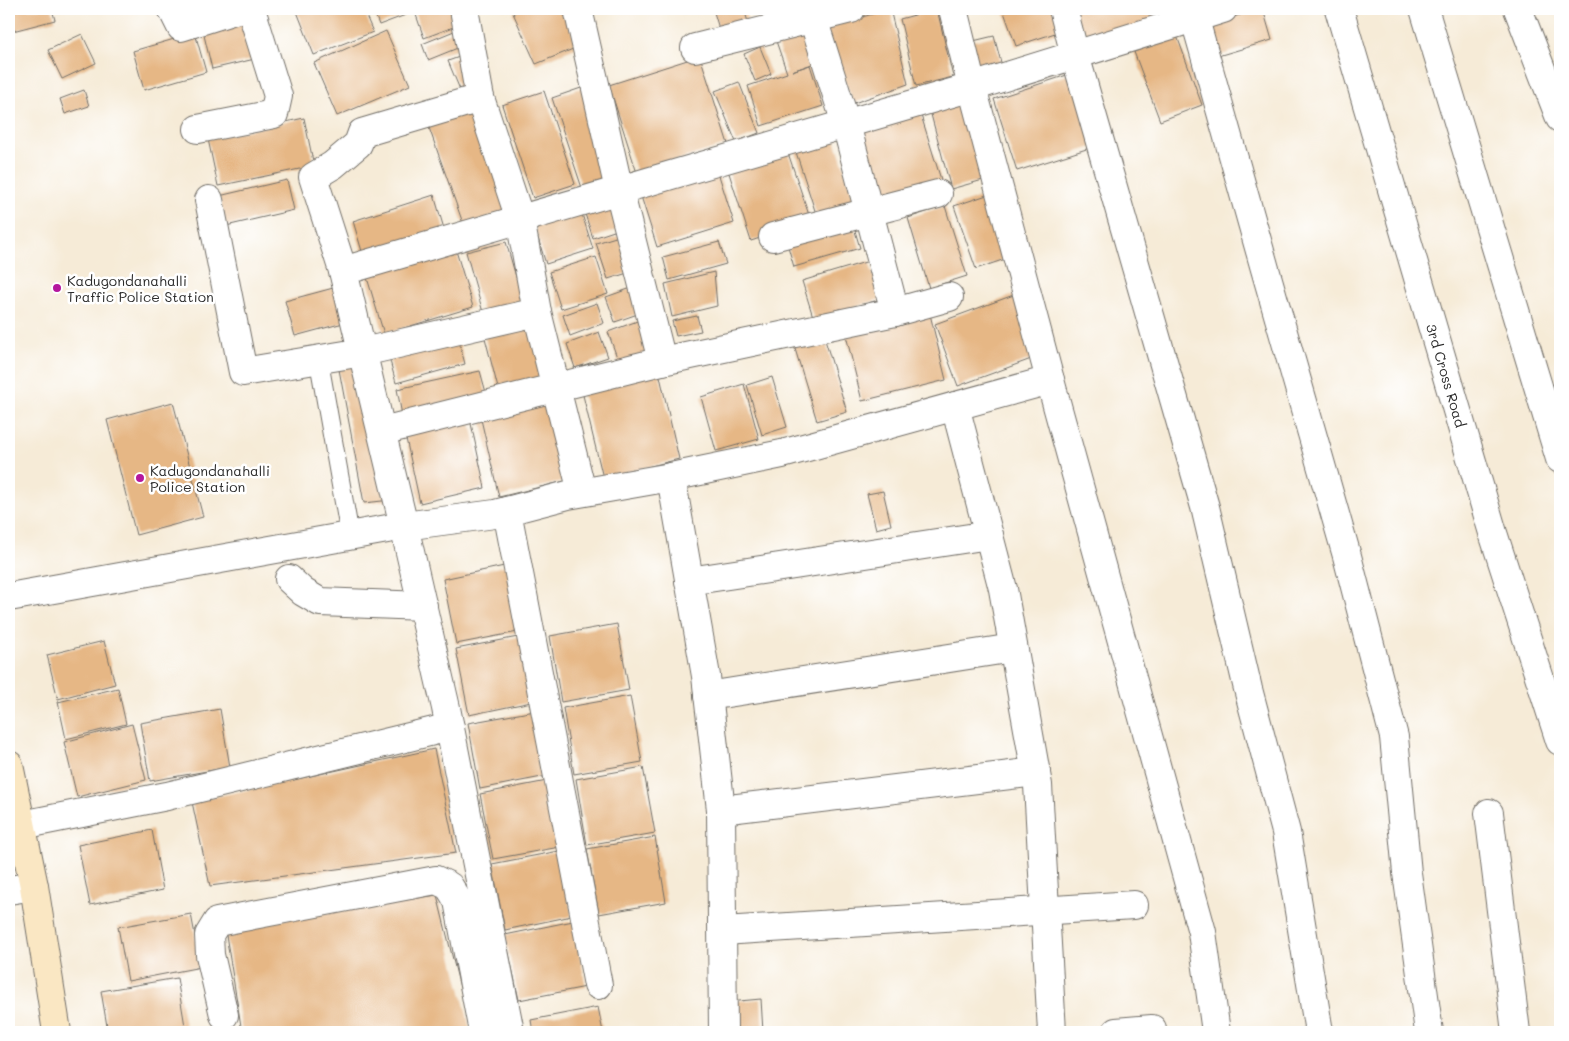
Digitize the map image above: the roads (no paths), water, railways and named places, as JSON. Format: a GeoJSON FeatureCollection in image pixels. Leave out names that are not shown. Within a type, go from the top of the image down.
{"type":"FeatureCollection","features":[{"type":"Feature","properties":{"kind":"main road"},"geometry":{"type":"LineString","coordinates":[[9,764],[22,825],[21,888],[57,1032]]}},
{"type":"Feature","properties":{"kind":"street"},"geometry":{"type":"LineString","coordinates":[[172,9],[181,27],[238,9]]}},
{"type":"Feature","properties":{"kind":"street"},"geometry":{"type":"LineString","coordinates":[[198,129],[274,114],[278,96],[251,9]]}},
{"type":"Feature","properties":{"kind":"street"},"geometry":{"type":"LineString","coordinates":[[464,9],[480,98],[520,220],[537,312],[582,492]]}},
{"type":"Feature","properties":{"kind":"street"},"geometry":{"type":"LineString","coordinates":[[578,9],[619,190],[662,361]]}},
{"type":"Feature","properties":{"kind":"street"},"geometry":{"type":"LineString","coordinates":[[695,48],[811,14],[851,9]]}},
{"type":"Feature","properties":{"kind":"street"},"geometry":{"type":"LineString","coordinates":[[953,9],[1050,380],[1202,932],[1216,1032]]}},
{"type":"Feature","properties":{"kind":"street"},"geometry":{"type":"LineString","coordinates":[[1063,9],[1205,507],[1248,689],[1286,832],[1319,1032]]}},
{"type":"Feature","properties":{"kind":"street"},"geometry":{"type":"LineString","coordinates":[[343,271],[972,87],[1075,55],[1194,13],[1222,9]]}},
{"type":"Feature","properties":{"kind":"street","name":"3rd Cross Road"},"geometry":{"type":"LineString","coordinates":[[1339,9],[1493,533],[1560,741]]}},
{"type":"Feature","properties":{"kind":"street"},"geometry":{"type":"LineString","coordinates":[[1424,9],[1560,459]]}},
{"type":"Feature","properties":{"kind":"street"},"geometry":{"type":"LineString","coordinates":[[1518,9],[1560,118]]}},
{"type":"Feature","properties":{"kind":"street"},"geometry":{"type":"LineString","coordinates":[[1194,13],[1265,269],[1348,556],[1394,737],[1407,874],[1430,1032]]}},
{"type":"Feature","properties":{"kind":"street"},"geometry":{"type":"LineString","coordinates":[[811,14],[846,124],[895,312]]}},
{"type":"Feature","properties":{"kind":"street"},"geometry":{"type":"LineString","coordinates":[[480,98],[362,133],[358,144],[333,165],[313,177],[343,271],[423,606],[450,727],[510,1032]]}},
{"type":"Feature","properties":{"kind":"street"},"geometry":{"type":"LineString","coordinates":[[773,237],[938,194]]}},
{"type":"Feature","properties":{"kind":"street"},"geometry":{"type":"LineString","coordinates":[[209,200],[243,372],[362,352],[537,312]]}},
{"type":"Feature","properties":{"kind":"street"},"geometry":{"type":"LineString","coordinates":[[382,431],[662,361],[895,312],[949,298]]}},
{"type":"Feature","properties":{"kind":"street"},"geometry":{"type":"LineString","coordinates":[[9,597],[404,526],[496,514],[582,492],[671,477],[782,454],[1050,380]]}},
{"type":"Feature","properties":{"kind":"street"},"geometry":{"type":"LineString","coordinates":[[956,406],[1003,589],[1038,785],[1052,1032]]}},
{"type":"Feature","properties":{"kind":"street"},"geometry":{"type":"LineString","coordinates":[[671,477],[708,696],[721,810],[723,1032]]}},
{"type":"Feature","properties":{"kind":"street"},"geometry":{"type":"LineString","coordinates":[[507,510],[598,985]]}},
{"type":"Feature","properties":{"kind":"street"},"geometry":{"type":"LineString","coordinates":[[689,581],[989,535]]}},
{"type":"Feature","properties":{"kind":"street"},"geometry":{"type":"LineString","coordinates":[[289,579],[303,592],[320,602],[423,606]]}},
{"type":"Feature","properties":{"kind":"street"},"geometry":{"type":"LineString","coordinates":[[708,696],[1013,648]]}},
{"type":"Feature","properties":{"kind":"street"},"geometry":{"type":"LineString","coordinates":[[22,825],[167,796],[450,727]]}},
{"type":"Feature","properties":{"kind":"street"},"geometry":{"type":"LineString","coordinates":[[721,810],[1036,772]]}},
{"type":"Feature","properties":{"kind":"street"},"geometry":{"type":"LineString","coordinates":[[1489,813],[1516,1032]]}},
{"type":"Feature","properties":{"kind":"street"},"geometry":{"type":"LineString","coordinates":[[224,1015],[210,954],[209,934],[217,922],[436,880],[449,886],[458,901],[483,1032]]}},
{"type":"Feature","properties":{"kind":"street"},"geometry":{"type":"LineString","coordinates":[[723,931],[1134,905]]}},
{"type":"Feature","properties":{"kind":"street"},"geometry":{"type":"LineString","coordinates":[[1116,1032],[1152,1029]]}},
{"type":"Feature","properties":{"kind":"lane"},"geometry":{"type":"LineString","coordinates":[[321,373],[350,536]]}},
{"type":"Feature","properties":{"kind":"place","name":"Kadugondanahalli Traffic Police Station"},"geometry":{"type":"Point","coordinates":[57,288]}},
{"type":"Feature","properties":{"kind":"place","name":"Kadugondanahalli Police Station"},"geometry":{"type":"Point","coordinates":[140,478]}}]}
